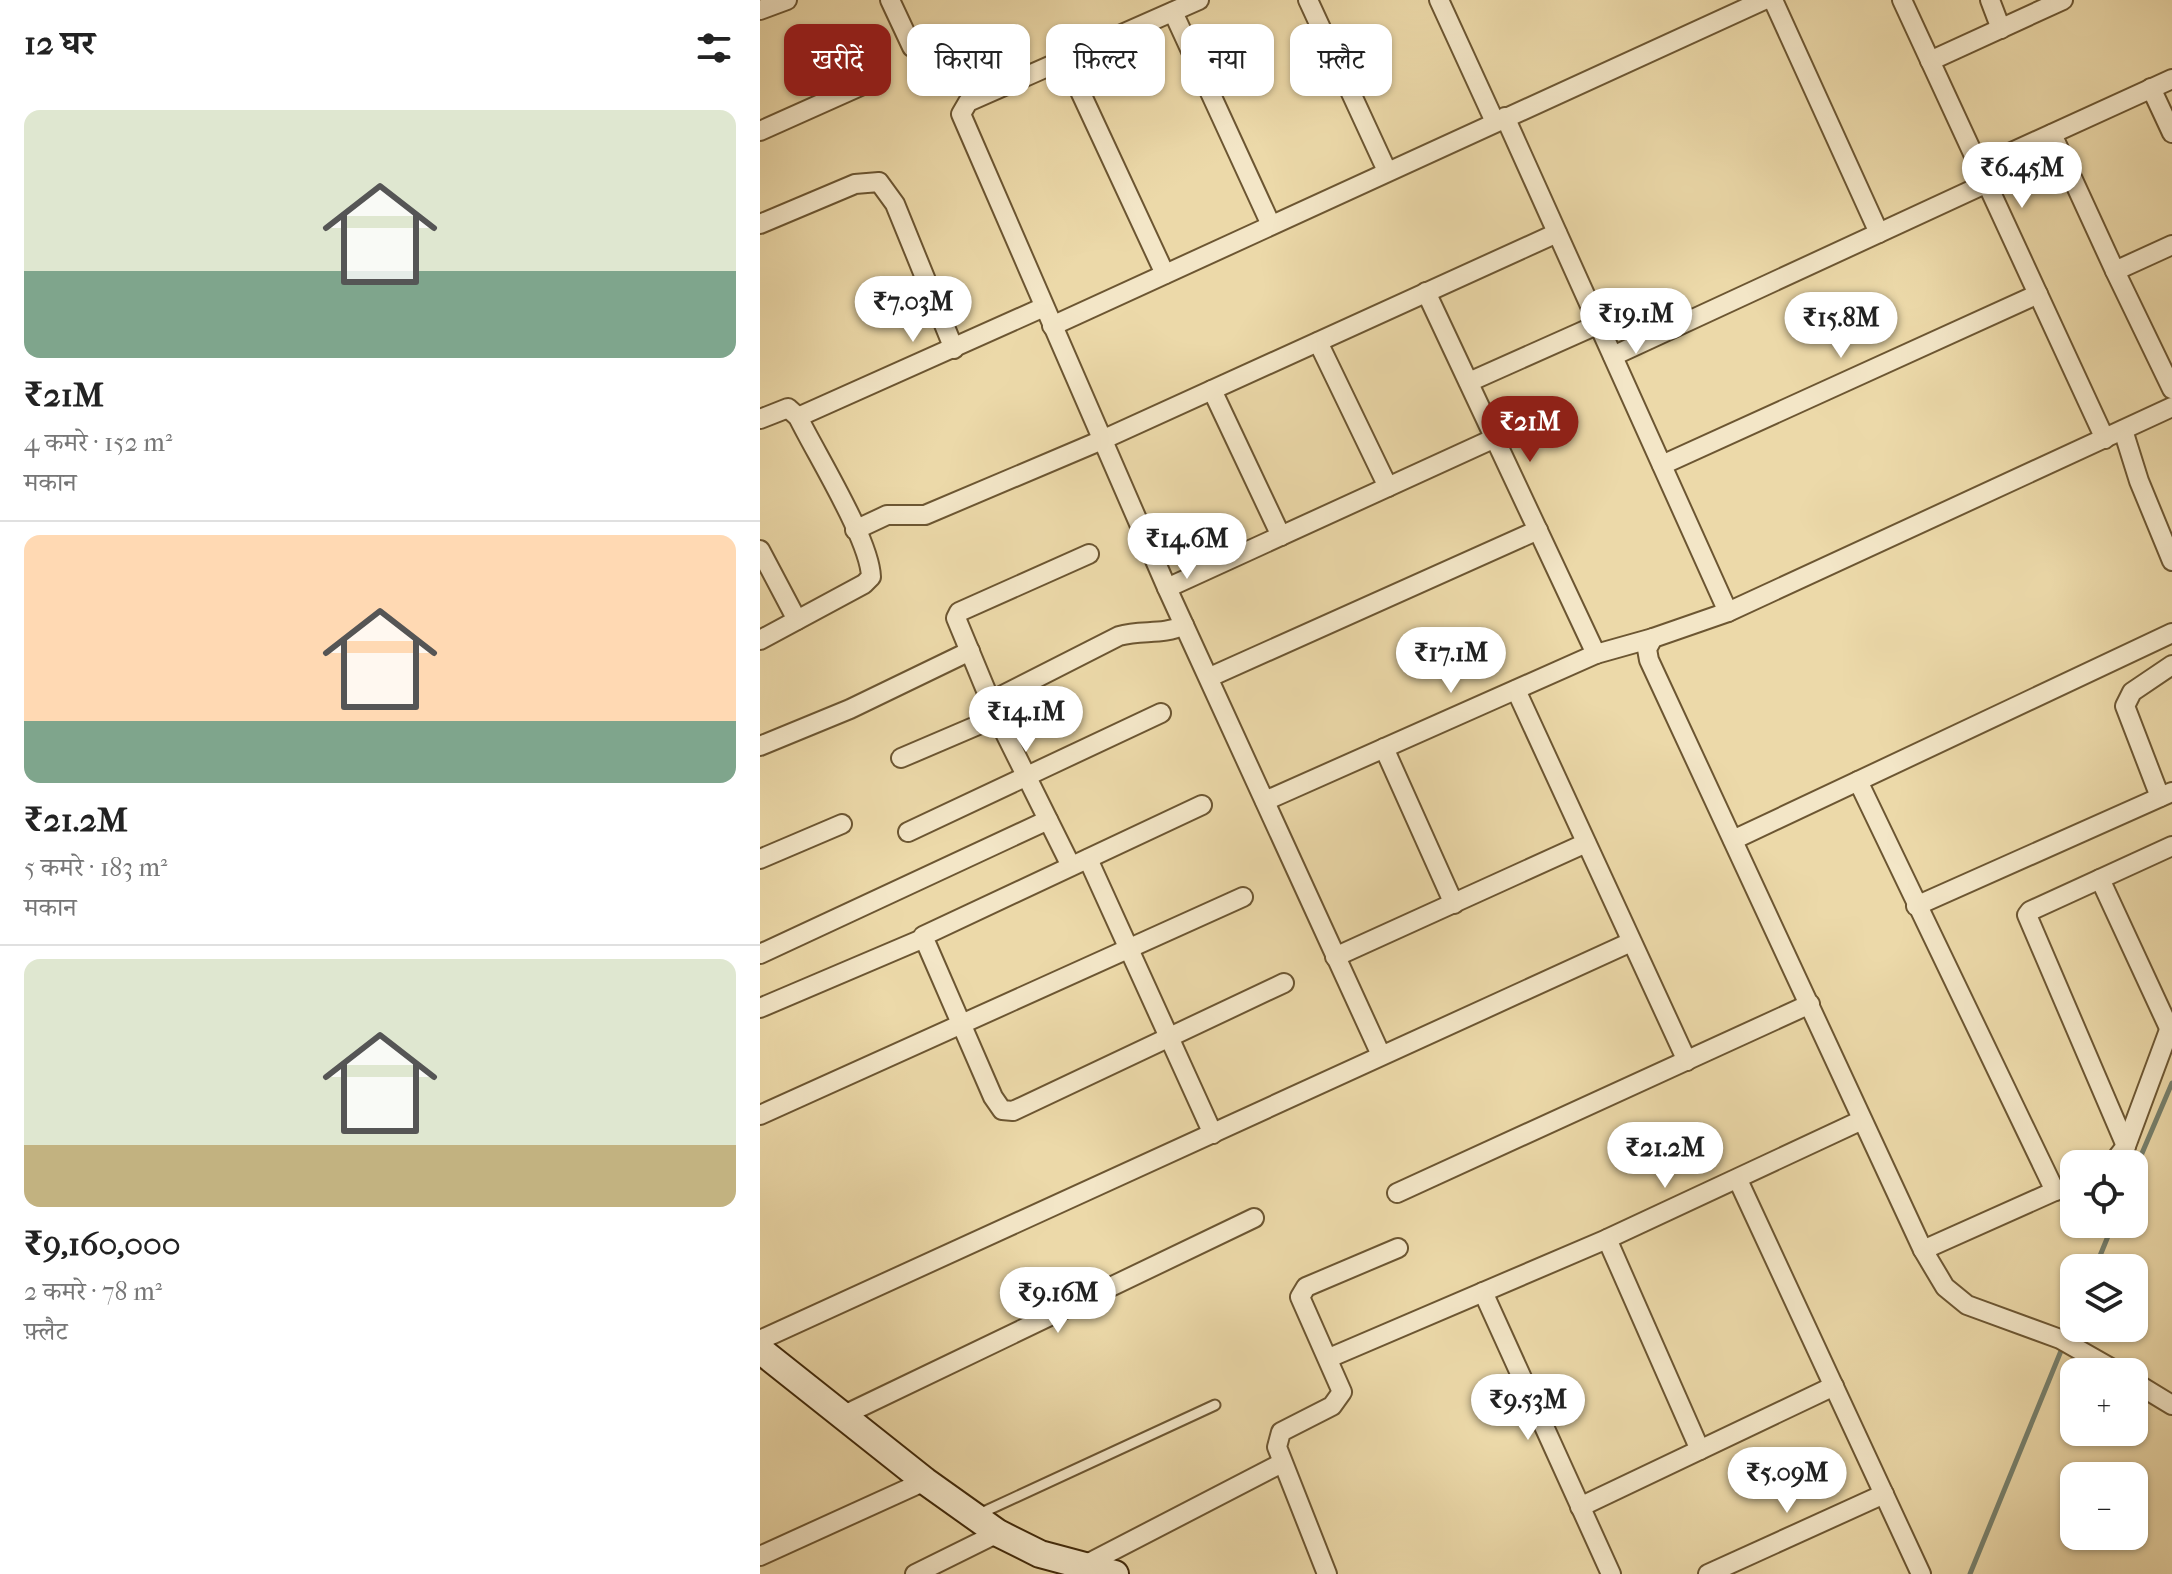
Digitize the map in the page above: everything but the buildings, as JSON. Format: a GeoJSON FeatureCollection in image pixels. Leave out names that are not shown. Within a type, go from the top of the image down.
{"type":"FeatureCollection","features":[{"type":"Feature","properties":{"kind":"street"},"geometry":{"type":"LineString","coordinates":[[760,10],[787,0]]}},
{"type":"Feature","properties":{"kind":"street"},"geometry":{"type":"LineString","coordinates":[[890,0],[907,36]]}},
{"type":"Feature","properties":{"kind":"street"},"geometry":{"type":"LineString","coordinates":[[1145,24],[1199,0]]}},
{"type":"Feature","properties":{"kind":"street"},"geometry":{"type":"LineString","coordinates":[[1308,0],[1387,171]]}},
{"type":"Feature","properties":{"kind":"street"},"geometry":{"type":"LineString","coordinates":[[1439,0],[1557,233],[1728,612]]}},
{"type":"Feature","properties":{"kind":"street"},"geometry":{"type":"LineString","coordinates":[[1052,326],[1764,0]]}},
{"type":"Feature","properties":{"kind":"street"},"geometry":{"type":"LineString","coordinates":[[1773,0],[1879,233]]}},
{"type":"Feature","properties":{"kind":"street"},"geometry":{"type":"LineString","coordinates":[[1902,0],[2105,439]]}},
{"type":"Feature","properties":{"kind":"street"},"geometry":{"type":"LineString","coordinates":[[1990,0],[2001,29]]}},
{"type":"Feature","properties":{"kind":"street"},"geometry":{"type":"LineString","coordinates":[[1930,61],[2063,0]]}},
{"type":"Feature","properties":{"kind":"street"},"geometry":{"type":"LineString","coordinates":[[1173,12],[1271,225]]}},
{"type":"Feature","properties":{"kind":"street"},"geometry":{"type":"LineString","coordinates":[[1046,67],[968,102],[961,114],[1167,588],[1381,1055]]}},
{"type":"Feature","properties":{"kind":"street"},"geometry":{"type":"LineString","coordinates":[[1613,356],[1879,233],[2052,134],[2172,79]]}},
{"type":"Feature","properties":{"kind":"street"},"geometry":{"type":"LineString","coordinates":[[2151,88],[2172,133]]}},
{"type":"Feature","properties":{"kind":"street"},"geometry":{"type":"LineString","coordinates":[[760,131],[838,96]]}},
{"type":"Feature","properties":{"kind":"street"},"geometry":{"type":"LineString","coordinates":[[1082,96],[1165,274]]}},
{"type":"Feature","properties":{"kind":"street"},"geometry":{"type":"LineString","coordinates":[[2052,134],[2172,389]]}},
{"type":"Feature","properties":{"kind":"street"},"geometry":{"type":"LineString","coordinates":[[760,224],[855,184],[879,182],[895,204],[954,349]]}},
{"type":"Feature","properties":{"kind":"street"},"geometry":{"type":"LineString","coordinates":[[855,530],[887,515],[925,515],[1102,440],[1557,233]]}},
{"type":"Feature","properties":{"kind":"street"},"geometry":{"type":"LineString","coordinates":[[2115,271],[2172,245]]}},
{"type":"Feature","properties":{"kind":"street"},"geometry":{"type":"LineString","coordinates":[[1426,292],[1596,654]]}},
{"type":"Feature","properties":{"kind":"street"},"geometry":{"type":"LineString","coordinates":[[1662,465],[2038,294]]}},
{"type":"Feature","properties":{"kind":"street"},"geometry":{"type":"LineString","coordinates":[[798,417],[1044,307]]}},
{"type":"Feature","properties":{"kind":"street"},"geometry":{"type":"LineString","coordinates":[[1469,382],[1599,324]]}},
{"type":"Feature","properties":{"kind":"street"},"geometry":{"type":"LineString","coordinates":[[1318,342],[1388,487]]}},
{"type":"Feature","properties":{"kind":"street"},"geometry":{"type":"LineString","coordinates":[[1212,390],[1281,536]]}},
{"type":"Feature","properties":{"kind":"street"},"geometry":{"type":"LineString","coordinates":[[1265,801],[1596,654],[1728,612],[2172,407]]}},
{"type":"Feature","properties":{"kind":"street"},"geometry":{"type":"LineString","coordinates":[[760,419],[788,408],[798,417],[855,530],[869,561],[871,577],[864,584],[760,640]]}},
{"type":"Feature","properties":{"kind":"street"},"geometry":{"type":"LineString","coordinates":[[2123,430],[2139,481],[2172,561]]}},
{"type":"Feature","properties":{"kind":"street"},"geometry":{"type":"LineString","coordinates":[[1167,588],[1495,438]]}},
{"type":"Feature","properties":{"kind":"street"},"geometry":{"type":"LineString","coordinates":[[1210,677],[1538,530]]}},
{"type":"Feature","properties":{"kind":"street"},"geometry":{"type":"LineString","coordinates":[[760,550],[797,620]]}},
{"type":"Feature","properties":{"kind":"street"},"geometry":{"type":"LineString","coordinates":[[1089,554],[959,612],[956,618],[994,709],[1048,820],[1080,863],[1130,948],[1213,1134]]}},
{"type":"Feature","properties":{"kind":"street"},"geometry":{"type":"LineString","coordinates":[[901,758],[994,709],[1119,636],[1133,632],[1160,634],[1184,625]]}},
{"type":"Feature","properties":{"kind":"street"},"geometry":{"type":"LineString","coordinates":[[1733,840],[2172,633]]}},
{"type":"Feature","properties":{"kind":"street"},"geometry":{"type":"LineString","coordinates":[[1653,638],[1647,649],[1649,660],[1923,1250],[1945,1287],[1967,1305],[2060,1339],[2094,1358]]}},
{"type":"Feature","properties":{"kind":"street"},"geometry":{"type":"LineString","coordinates":[[760,746],[850,709],[970,651]]}},
{"type":"Feature","properties":{"kind":"street"},"geometry":{"type":"LineString","coordinates":[[1916,906],[2166,794],[2125,706],[2132,692],[2172,665]]}},
{"type":"Feature","properties":{"kind":"street"},"geometry":{"type":"LineString","coordinates":[[1516,690],[1687,1061]]}},
{"type":"Feature","properties":{"kind":"street"},"geometry":{"type":"LineString","coordinates":[[908,832],[1161,713]]}},
{"type":"Feature","properties":{"kind":"street"},"geometry":{"type":"LineString","coordinates":[[1384,748],[1454,904]]}},
{"type":"Feature","properties":{"kind":"street"},"geometry":{"type":"LineString","coordinates":[[1858,781],[2055,1191]]}},
{"type":"Feature","properties":{"kind":"street"},"geometry":{"type":"LineString","coordinates":[[760,1008],[922,939],[928,933],[1202,805]]}},
{"type":"Feature","properties":{"kind":"street"},"geometry":{"type":"LineString","coordinates":[[760,954],[1048,820]]}},
{"type":"Feature","properties":{"kind":"street"},"geometry":{"type":"LineString","coordinates":[[760,859],[842,824]]}},
{"type":"Feature","properties":{"kind":"street"},"geometry":{"type":"LineString","coordinates":[[1335,957],[1586,843]]}},
{"type":"Feature","properties":{"kind":"street"},"geometry":{"type":"LineString","coordinates":[[2126,1146],[2027,915],[2172,846]]}},
{"type":"Feature","properties":{"kind":"street"},"geometry":{"type":"LineString","coordinates":[[2100,879],[2171,1025],[2123,1150]]}},
{"type":"Feature","properties":{"kind":"street"},"geometry":{"type":"LineString","coordinates":[[760,1115],[1243,897]]}},
{"type":"Feature","properties":{"kind":"street"},"geometry":{"type":"LineString","coordinates":[[922,939],[963,1024],[993,1097],[1002,1110],[1013,1111],[1284,983]]}},
{"type":"Feature","properties":{"kind":"street"},"geometry":{"type":"LineString","coordinates":[[760,1340],[1631,942]]}},
{"type":"Feature","properties":{"kind":"street"},"geometry":{"type":"LineString","coordinates":[[1397,1193],[1810,1004]]}},
{"type":"Feature","properties":{"kind":"street"},"geometry":{"type":"LineString","coordinates":[[1329,1358],[1607,1239],[1862,1120]]}},
{"type":"Feature","properties":{"kind":"street"},"geometry":{"type":"LineString","coordinates":[[1738,1180],[1921,1574]]}},
{"type":"Feature","properties":{"kind":"street"},"geometry":{"type":"LineString","coordinates":[[1923,1250],[2060,1190]]}},
{"type":"Feature","properties":{"kind":"street"},"geometry":{"type":"LineString","coordinates":[[844,1415],[1254,1218]]}},
{"type":"Feature","properties":{"kind":"street"},"geometry":{"type":"LineString","coordinates":[[1607,1239],[1700,1450]]}},
{"type":"Feature","properties":{"kind":"street"},"geometry":{"type":"LineString","coordinates":[[1327,1574],[1277,1447],[1281,1432],[1340,1398],[1342,1387],[1302,1304],[1302,1290],[1398,1248]]}},
{"type":"Feature","properties":{"kind":"street"},"geometry":{"type":"LineString","coordinates":[[1483,1292],[1611,1574]]}},
{"type":"Feature","properties":{"kind":"street"},"geometry":{"type":"LineString","coordinates":[[760,1350],[925,1481],[977,1515],[998,1533],[1040,1554],[1115,1574]]}},
{"type":"Feature","properties":{"kind":"street"},"geometry":{"type":"LineString","coordinates":[[1580,1507],[1834,1386]]}},
{"type":"Feature","properties":{"kind":"street"},"geometry":{"type":"LineString","coordinates":[[2148,1390],[2172,1405]]}},
{"type":"Feature","properties":{"kind":"street"},"geometry":{"type":"LineString","coordinates":[[1083,1566],[1282,1463]]}},
{"type":"Feature","properties":{"kind":"street"},"geometry":{"type":"LineString","coordinates":[[760,1556],[925,1481]]}},
{"type":"Feature","properties":{"kind":"street"},"geometry":{"type":"LineString","coordinates":[[1708,1574],[1884,1494]]}},
{"type":"Feature","properties":{"kind":"street"},"geometry":{"type":"LineString","coordinates":[[915,1574],[998,1533]]}},
{"type":"Feature","properties":{"kind":"lane"},"geometry":{"type":"LineString","coordinates":[[977,1515],[1215,1405]]}},
{"type":"Feature","properties":{"kind":"waterway"},"geometry":{"type":"LineString","coordinates":[[2143,1150],[2172,1083]]}},
{"type":"Feature","properties":{"kind":"waterway"},"geometry":{"type":"LineString","coordinates":[[2101,1254],[2107,1238]]}},
{"type":"Feature","properties":{"kind":"waterway"},"geometry":{"type":"LineString","coordinates":[[1970,1574],[2063,1346]]}}]}
